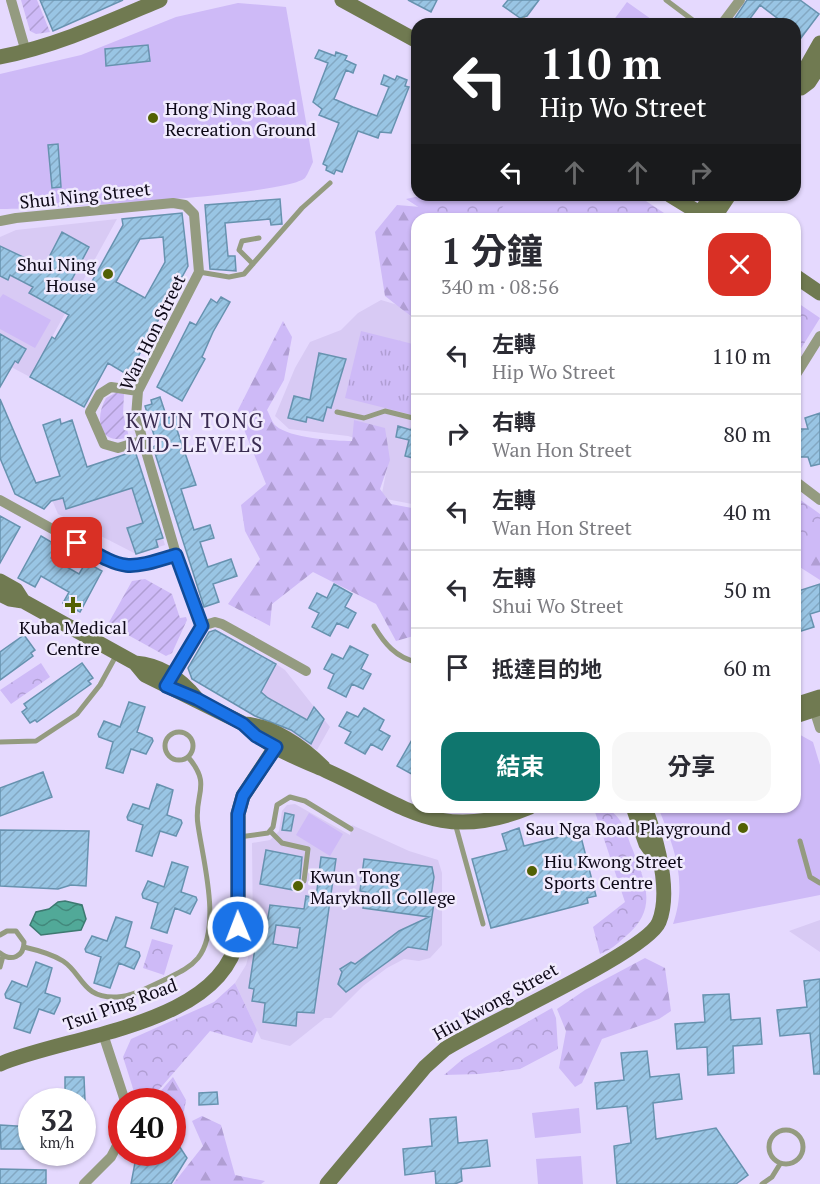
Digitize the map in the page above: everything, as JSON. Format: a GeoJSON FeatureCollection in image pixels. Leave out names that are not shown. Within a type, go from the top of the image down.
{"type":"FeatureCollection","features":[{"type":"Feature","properties":{"kind":"main road"},"geometry":{"type":"LineString","coordinates":[[0,57],[26,52],[74,36],[160,0]]}},
{"type":"Feature","properties":{"kind":"main road"},"geometry":{"type":"LineString","coordinates":[[342,0],[372,6],[411,36]]}},
{"type":"Feature","properties":{"kind":"main road"},"geometry":{"type":"LineString","coordinates":[[801,76],[820,43]]}},
{"type":"Feature","properties":{"kind":"main road"},"geometry":{"type":"LineString","coordinates":[[801,88],[809,82],[820,65]]}},
{"type":"Feature","properties":{"kind":"main road"},"geometry":{"type":"LineString","coordinates":[[680,201],[700,213]]}},
{"type":"Feature","properties":{"kind":"main road"},"geometry":{"type":"LineString","coordinates":[[711,213],[723,201]]}},
{"type":"Feature","properties":{"kind":"main road"},"geometry":{"type":"LineString","coordinates":[[801,280],[820,292]]}},
{"type":"Feature","properties":{"kind":"main road"},"geometry":{"type":"LineString","coordinates":[[0,581],[16,590],[22,601]]}},
{"type":"Feature","properties":{"kind":"main road"},"geometry":{"type":"LineString","coordinates":[[0,594],[22,601],[135,663],[145,675],[169,681],[243,724],[256,736],[279,742],[327,771],[411,813]]}},
{"type":"Feature","properties":{"kind":"main road"},"geometry":{"type":"LineString","coordinates":[[801,705],[816,704]]}},
{"type":"Feature","properties":{"kind":"main road"},"geometry":{"type":"LineString","coordinates":[[801,713],[816,704]]}},
{"type":"Feature","properties":{"kind":"main road","name":"Tsui Ping Road"},"geometry":{"type":"LineString","coordinates":[[0,1064],[22,1055],[103,1034],[177,1006],[202,992],[223,972],[238,937],[238,814],[243,796],[279,742]]}},
{"type":"Feature","properties":{"kind":"main road"},"geometry":{"type":"LineString","coordinates":[[412,813],[455,823],[495,820],[514,813]]}},
{"type":"Feature","properties":{"kind":"main road","name":"Hiu Kwong Street"},"geometry":{"type":"LineString","coordinates":[[635,813],[646,844],[658,861]]}},
{"type":"Feature","properties":{"kind":"main road","name":"Hiu Kwong Street"},"geometry":{"type":"LineString","coordinates":[[327,1184],[425,1067],[445,1049],[614,959],[649,936],[658,924],[665,886],[658,861],[657,841],[647,813]]}},
{"type":"Feature","properties":{"kind":"main road","name":"Tsui Ping Road"},"geometry":{"type":"LineString","coordinates":[[0,1052],[22,1055]]}},
{"type":"Feature","properties":{"kind":"street"},"geometry":{"type":"LineString","coordinates":[[11,0],[26,52]]}},
{"type":"Feature","properties":{"kind":"street"},"geometry":{"type":"LineString","coordinates":[[726,18],[740,0]]}},
{"type":"Feature","properties":{"kind":"street","name":"Shui Ning Street"},"geometry":{"type":"LineString","coordinates":[[0,222],[16,218],[173,203]]}},
{"type":"Feature","properties":{"kind":"street","name":"Wan Hon Street"},"geometry":{"type":"LineString","coordinates":[[173,203],[185,205],[194,214],[199,272],[138,391],[136,417],[141,441],[176,555],[202,626]]}},
{"type":"Feature","properties":{"kind":"street"},"geometry":{"type":"LineString","coordinates":[[801,366],[820,336]]}},
{"type":"Feature","properties":{"kind":"street"},"geometry":{"type":"LineString","coordinates":[[138,391],[111,387],[100,393],[90,412],[104,444],[118,448],[141,441]]}},
{"type":"Feature","properties":{"kind":"street"},"geometry":{"type":"LineString","coordinates":[[801,486],[820,500]]}},
{"type":"Feature","properties":{"kind":"street"},"geometry":{"type":"LineString","coordinates":[[0,500],[123,566],[135,567],[176,555]]}},
{"type":"Feature","properties":{"kind":"street"},"geometry":{"type":"LineString","coordinates":[[169,681],[202,626],[215,622],[306,671]]}},
{"type":"Feature","properties":{"kind":"street"},"geometry":{"type":"LineString","coordinates":[[816,704],[820,728]]}},
{"type":"Feature","properties":{"kind":"street"},"geometry":{"type":"LineString","coordinates":[[103,1034],[121,1088]]}},
{"type":"Feature","properties":{"kind":"street"},"geometry":{"type":"LineString","coordinates":[[84,1184],[108,1160]]}},
{"type":"Feature","properties":{"kind":"lane"},"geometry":{"type":"LineString","coordinates":[[666,0],[690,18]]}},
{"type":"Feature","properties":{"kind":"lane"},"geometry":{"type":"LineString","coordinates":[[199,272],[237,277],[253,264],[302,208],[330,183]]}},
{"type":"Feature","properties":{"kind":"lane"},"geometry":{"type":"LineString","coordinates":[[253,264],[239,250],[242,241],[259,238]]}},
{"type":"Feature","properties":{"kind":"lane"},"geometry":{"type":"LineString","coordinates":[[337,412],[364,418],[385,411],[411,418]]}},
{"type":"Feature","properties":{"kind":"lane"},"geometry":{"type":"LineString","coordinates":[[374,626],[390,648],[411,660]]}},
{"type":"Feature","properties":{"kind":"lane"},"geometry":{"type":"LineString","coordinates":[[0,742],[36,741],[77,714],[100,685],[117,654]]}},
{"type":"Feature","properties":{"kind":"lane"},"geometry":{"type":"LineString","coordinates":[[180,732],[189,736],[193,744],[188,757],[176,760],[169,755],[165,743],[171,735],[180,732]]}},
{"type":"Feature","properties":{"kind":"lane"},"geometry":{"type":"LineString","coordinates":[[24,947],[64,961],[86,988],[111,997],[136,993],[182,972],[197,960],[208,937],[208,897],[197,823],[203,782],[199,771],[188,757]]}},
{"type":"Feature","properties":{"kind":"lane"},"geometry":{"type":"LineString","coordinates":[[237,837],[261,836],[270,831],[277,805],[290,797],[305,801],[351,829]]}},
{"type":"Feature","properties":{"kind":"lane"},"geometry":{"type":"LineString","coordinates":[[455,823],[483,924]]}},
{"type":"Feature","properties":{"kind":"lane"},"geometry":{"type":"LineString","coordinates":[[270,831],[282,843],[308,849],[304,880]]}},
{"type":"Feature","properties":{"kind":"lane"},"geometry":{"type":"LineString","coordinates":[[800,841],[810,877],[820,883]]}},
{"type":"Feature","properties":{"kind":"lane"},"geometry":{"type":"LineString","coordinates":[[0,935],[7,931],[16,931],[23,938],[24,947],[16,957],[2,955],[0,967]]}},
{"type":"Feature","properties":{"kind":"lane"},"geometry":{"type":"LineString","coordinates":[[762,1184],[772,1177],[780,1164],[795,1161],[802,1153],[799,1137],[789,1131],[778,1132],[770,1141],[769,1152],[780,1164]]}},
{"type":"Feature","properties":{"kind":"shaded area"},"geometry":{"type":"Polygon","coordinates":[[[117,219],[30,377],[0,361],[0,237],[16,230],[117,219]]]}},
{"type":"Feature","properties":{"kind":"shaded area"},"geometry":{"type":"Polygon","coordinates":[[[381,300],[398,305],[411,317],[411,504],[381,498],[388,463],[364,441],[348,436],[289,429],[275,416],[295,368],[310,342],[341,330],[358,313],[381,300]]]}},
{"type":"Feature","properties":{"kind":"shaded area"},"geometry":{"type":"Polygon","coordinates":[[[135,451],[165,545],[136,554],[58,514],[44,481],[135,451]]]}},
{"type":"Feature","properties":{"kind":"shaded area"},"geometry":{"type":"Polygon","coordinates":[[[276,664],[285,670],[330,727],[317,750],[250,713],[276,664]]]}},
{"type":"Feature","properties":{"kind":"shaded area"},"geometry":{"type":"Polygon","coordinates":[[[295,804],[350,835],[352,825],[409,851],[438,860],[442,873],[442,945],[430,958],[419,961],[404,959],[387,968],[363,986],[331,1018],[325,1018],[290,1046],[261,1039],[235,983],[246,965],[253,939],[252,843],[270,840],[279,831],[282,811],[287,805],[295,804]]]}},
{"type":"Feature","properties":{"kind":"shaded area"},"geometry":{"type":"Polygon","coordinates":[[[820,920],[820,952],[789,931],[820,920]]]}},
{"type":"Feature","properties":{"kind":"green space"},"geometry":{"type":"Polygon","coordinates":[[[21,0],[37,0],[50,32],[36,34],[30,31],[21,0]]]}},
{"type":"Feature","properties":{"kind":"green space"},"geometry":{"type":"Polygon","coordinates":[[[627,2],[650,18],[615,18],[627,2]]]}},
{"type":"Feature","properties":{"kind":"green space","name":"Hong Ning Road Recreation Ground"},"geometry":{"type":"Polygon","coordinates":[[[238,3],[286,7],[313,162],[305,178],[288,185],[210,196],[62,207],[0,209],[0,74],[81,55],[176,17],[238,3]]]}},
{"type":"Feature","properties":{"kind":"green space"},"geometry":{"type":"Polygon","coordinates":[[[411,198],[411,201],[646,201],[664,213],[428,213],[406,199],[411,198]]]}},
{"type":"Feature","properties":{"kind":"green space"},"geometry":{"type":"Polygon","coordinates":[[[506,201],[550,201],[542,213],[499,213],[506,201]]]}},
{"type":"Feature","properties":{"kind":"green space"},"geometry":{"type":"Polygon","coordinates":[[[397,205],[433,208],[444,213],[411,213],[411,316],[385,296],[375,232],[397,205]]]}},
{"type":"Feature","properties":{"kind":"green space"},"geometry":{"type":"Polygon","coordinates":[[[3,294],[51,320],[35,348],[0,329],[0,298],[3,294]]]}},
{"type":"Feature","properties":{"kind":"green space"},"geometry":{"type":"Polygon","coordinates":[[[801,305],[820,318],[801,348],[801,305]]]}},
{"type":"Feature","properties":{"kind":"green space"},"geometry":{"type":"Polygon","coordinates":[[[283,321],[292,337],[284,380],[267,410],[275,425],[301,436],[344,441],[352,441],[354,420],[385,428],[390,460],[380,489],[391,504],[411,508],[411,637],[396,641],[376,604],[313,572],[272,604],[270,626],[228,604],[260,559],[245,531],[241,505],[266,484],[237,412],[283,321]]]}},
{"type":"Feature","properties":{"kind":"green space"},"geometry":{"type":"Polygon","coordinates":[[[361,331],[411,344],[411,414],[345,398],[361,331]]]}},
{"type":"Feature","properties":{"kind":"green space"},"geometry":{"type":"Polygon","coordinates":[[[117,392],[124,394],[123,414],[129,437],[119,439],[105,435],[100,422],[102,406],[106,398],[117,392]]]}},
{"type":"Feature","properties":{"kind":"green space"},"geometry":{"type":"Polygon","coordinates":[[[801,500],[820,514],[820,543],[817,540],[801,557],[801,500]]]}},
{"type":"Feature","properties":{"kind":"green space"},"geometry":{"type":"Polygon","coordinates":[[[820,528],[820,580],[801,568],[801,544],[820,528]]]}},
{"type":"Feature","properties":{"kind":"green space"},"geometry":{"type":"Polygon","coordinates":[[[145,579],[172,594],[180,618],[186,617],[187,620],[172,653],[166,656],[108,624],[132,581],[145,579]]]}},
{"type":"Feature","properties":{"kind":"green space"},"geometry":{"type":"Polygon","coordinates":[[[41,663],[50,677],[11,704],[0,690],[41,663]]]}},
{"type":"Feature","properties":{"kind":"green space","name":"Sau Nga Road Playground"},"geometry":{"type":"Polygon","coordinates":[[[801,735],[813,742],[820,765],[820,895],[673,924],[679,893],[679,879],[669,836],[660,813],[801,813],[801,735]]]}},
{"type":"Feature","properties":{"kind":"green space"},"geometry":{"type":"Polygon","coordinates":[[[309,813],[343,834],[330,856],[296,835],[309,813]]]}},
{"type":"Feature","properties":{"kind":"green space"},"geometry":{"type":"Polygon","coordinates":[[[595,813],[613,813],[621,821],[645,883],[646,894],[643,915],[636,926],[614,946],[600,954],[593,927],[625,902],[595,813]]]}},
{"type":"Feature","properties":{"kind":"green space"},"geometry":{"type":"Polygon","coordinates":[[[152,939],[173,945],[164,975],[143,968],[152,939]]]}},
{"type":"Feature","properties":{"kind":"green space"},"geometry":{"type":"Polygon","coordinates":[[[645,958],[665,968],[671,1011],[659,1019],[602,1039],[582,1083],[575,1087],[559,1068],[566,1031],[557,1009],[585,990],[645,958]]]}},
{"type":"Feature","properties":{"kind":"green space"},"geometry":{"type":"Polygon","coordinates":[[[235,983],[257,1030],[252,1043],[210,1031],[160,1088],[133,1088],[123,1057],[131,1039],[214,1002],[235,983]]]}},
{"type":"Feature","properties":{"kind":"green space"},"geometry":{"type":"Polygon","coordinates":[[[552,1008],[556,1018],[558,1049],[520,1069],[444,1075],[464,1058],[552,1008]]]}},
{"type":"Feature","properties":{"kind":"green space"},"geometry":{"type":"Polygon","coordinates":[[[173,1077],[179,1088],[163,1088],[173,1077]]]}},
{"type":"Feature","properties":{"kind":"green space"},"geometry":{"type":"Polygon","coordinates":[[[579,1108],[581,1133],[535,1138],[532,1113],[579,1108]]]}},
{"type":"Feature","properties":{"kind":"green space"},"geometry":{"type":"Polygon","coordinates":[[[202,1116],[221,1125],[235,1175],[265,1181],[261,1184],[173,1184],[203,1146],[192,1121],[202,1116]]]}},
{"type":"Feature","properties":{"kind":"green space"},"geometry":{"type":"Polygon","coordinates":[[[581,1156],[583,1184],[538,1184],[536,1159],[581,1156]]]}},
{"type":"Feature","properties":{"kind":"water"},"geometry":{"type":"Polygon","coordinates":[[[65,901],[82,905],[86,919],[81,930],[41,935],[30,925],[36,912],[49,909],[58,902],[65,901]]]}},
{"type":"Feature","properties":{"kind":"building"},"geometry":{"type":"Polygon","coordinates":[[[40,0],[123,0],[53,31],[40,0]]]}},
{"type":"Feature","properties":{"kind":"building"},"geometry":{"type":"Polygon","coordinates":[[[408,0],[437,0],[431,12],[408,0]]]}},
{"type":"Feature","properties":{"kind":"building"},"geometry":{"type":"Polygon","coordinates":[[[508,0],[539,0],[527,16],[520,18],[503,6],[508,0]]]}},
{"type":"Feature","properties":{"kind":"building"},"geometry":{"type":"Polygon","coordinates":[[[747,0],[800,0],[819,14],[801,38],[801,18],[777,18],[760,5],[750,18],[735,18],[747,0]]]}},
{"type":"Feature","properties":{"kind":"building"},"geometry":{"type":"Polygon","coordinates":[[[148,45],[150,61],[106,66],[105,49],[148,45]]]}},
{"type":"Feature","properties":{"kind":"building"},"geometry":{"type":"Polygon","coordinates":[[[319,50],[335,56],[336,52],[347,56],[345,60],[356,65],[353,73],[346,70],[334,99],[353,107],[377,116],[389,87],[381,84],[384,75],[395,80],[397,76],[407,80],[405,86],[409,87],[391,133],[380,132],[378,138],[358,131],[342,172],[336,170],[334,174],[326,170],[327,166],[323,164],[339,123],[319,115],[322,109],[313,102],[328,63],[315,58],[319,50]]]}},
{"type":"Feature","properties":{"kind":"building"},"geometry":{"type":"Polygon","coordinates":[[[58,144],[61,187],[52,188],[48,145],[58,144]]]}},
{"type":"Feature","properties":{"kind":"building"},"geometry":{"type":"Polygon","coordinates":[[[280,199],[282,224],[271,225],[270,219],[225,223],[228,256],[235,256],[236,271],[210,269],[205,205],[280,199]]]}},
{"type":"Feature","properties":{"kind":"building"},"geometry":{"type":"Polygon","coordinates":[[[182,213],[188,266],[128,375],[108,363],[84,407],[30,377],[52,337],[55,339],[69,315],[29,293],[33,287],[10,275],[8,280],[0,276],[0,246],[44,267],[62,232],[89,247],[69,285],[85,294],[123,225],[122,219],[182,213]],[[163,237],[140,239],[116,282],[145,298],[165,262],[163,237]]]}},
{"type":"Feature","properties":{"kind":"building"},"geometry":{"type":"Polygon","coordinates":[[[221,297],[230,302],[202,357],[205,359],[182,401],[157,387],[190,322],[196,325],[211,299],[217,303],[221,297]]]}},
{"type":"Feature","properties":{"kind":"building"},"geometry":{"type":"Polygon","coordinates":[[[0,334],[26,349],[18,363],[15,361],[0,387],[0,334]]]}},
{"type":"Feature","properties":{"kind":"building"},"geometry":{"type":"Polygon","coordinates":[[[319,353],[346,359],[331,408],[327,407],[323,421],[307,417],[306,422],[288,418],[294,396],[310,400],[319,353]]]}},
{"type":"Feature","properties":{"kind":"building"},"geometry":{"type":"Polygon","coordinates":[[[160,397],[167,418],[182,414],[185,425],[176,427],[196,485],[181,489],[194,530],[210,525],[214,538],[200,542],[208,567],[231,559],[237,576],[213,584],[219,602],[204,607],[153,447],[157,445],[145,406],[152,404],[151,400],[160,397]]]}},
{"type":"Feature","properties":{"kind":"building"},"geometry":{"type":"Polygon","coordinates":[[[0,399],[36,483],[60,476],[43,425],[60,419],[61,424],[72,420],[87,467],[135,451],[163,538],[156,540],[158,547],[136,554],[127,528],[143,523],[132,488],[66,509],[63,498],[51,501],[44,509],[15,494],[0,458],[0,399]]]}},
{"type":"Feature","properties":{"kind":"building"},"geometry":{"type":"Polygon","coordinates":[[[820,413],[820,464],[811,466],[808,457],[801,457],[801,429],[808,429],[805,418],[820,413]]]}},
{"type":"Feature","properties":{"kind":"building"},"geometry":{"type":"Polygon","coordinates":[[[398,426],[411,430],[411,458],[405,456],[409,440],[396,437],[398,426]]]}},
{"type":"Feature","properties":{"kind":"building"},"geometry":{"type":"Polygon","coordinates":[[[0,516],[20,527],[0,563],[0,516]]]}},
{"type":"Feature","properties":{"kind":"building"},"geometry":{"type":"Polygon","coordinates":[[[41,536],[58,546],[51,558],[79,574],[86,562],[102,571],[80,612],[63,603],[69,592],[41,576],[35,587],[18,578],[41,536]]]}},
{"type":"Feature","properties":{"kind":"building"},"geometry":{"type":"Polygon","coordinates":[[[334,584],[352,594],[345,607],[356,613],[348,628],[337,623],[330,636],[312,627],[319,613],[309,608],[317,593],[327,598],[334,584]]]}},
{"type":"Feature","properties":{"kind":"building"},"geometry":{"type":"Polygon","coordinates":[[[820,584],[820,611],[810,614],[814,627],[801,631],[801,590],[820,584]]]}},
{"type":"Feature","properties":{"kind":"building"},"geometry":{"type":"Polygon","coordinates":[[[215,630],[276,664],[261,692],[268,698],[307,720],[314,707],[324,719],[311,744],[291,730],[255,716],[192,679],[188,668],[209,632],[215,630]]]}},
{"type":"Feature","properties":{"kind":"building"},"geometry":{"type":"Polygon","coordinates":[[[24,635],[35,650],[31,653],[33,656],[0,680],[0,652],[24,635]]]}},
{"type":"Feature","properties":{"kind":"building"},"geometry":{"type":"Polygon","coordinates":[[[350,646],[368,655],[361,669],[371,674],[363,689],[352,684],[346,697],[328,688],[334,674],[324,669],[332,654],[343,659],[350,646]]]}},
{"type":"Feature","properties":{"kind":"building"},"geometry":{"type":"Polygon","coordinates":[[[82,663],[93,678],[88,681],[91,684],[37,722],[35,720],[30,723],[22,712],[27,708],[24,704],[82,663]]]}},
{"type":"Feature","properties":{"kind":"building"},"geometry":{"type":"Polygon","coordinates":[[[129,702],[145,707],[137,732],[152,738],[153,741],[146,754],[131,749],[123,773],[106,768],[113,742],[99,737],[98,734],[104,721],[120,727],[129,702]]]}},
{"type":"Feature","properties":{"kind":"building"},"geometry":{"type":"Polygon","coordinates":[[[364,708],[384,720],[379,730],[390,736],[382,750],[371,744],[365,754],[345,743],[351,732],[339,726],[347,712],[358,717],[364,708]]]}},
{"type":"Feature","properties":{"kind":"building"},"geometry":{"type":"Polygon","coordinates":[[[411,742],[411,774],[397,766],[411,742]]]}},
{"type":"Feature","properties":{"kind":"building"},"geometry":{"type":"Polygon","coordinates":[[[43,772],[52,797],[0,816],[0,788],[43,772]]]}},
{"type":"Feature","properties":{"kind":"building"},"geometry":{"type":"Polygon","coordinates":[[[157,784],[173,790],[167,815],[181,820],[182,823],[176,836],[160,831],[152,856],[136,851],[143,825],[128,820],[127,817],[133,804],[149,809],[157,784]]]}},
{"type":"Feature","properties":{"kind":"building"},"geometry":{"type":"Polygon","coordinates":[[[285,813],[294,815],[291,831],[282,830],[285,813]]]}},
{"type":"Feature","properties":{"kind":"building","name":"Hiu Kwong Street Sports Centre"},"geometry":{"type":"Polygon","coordinates":[[[519,828],[524,846],[571,834],[573,839],[581,837],[596,896],[587,898],[588,903],[491,928],[472,859],[507,850],[502,834],[519,828]]]}},
{"type":"Feature","properties":{"kind":"building"},"geometry":{"type":"Polygon","coordinates":[[[0,830],[89,831],[86,886],[71,885],[58,889],[0,886],[0,830]]]}},
{"type":"Feature","properties":{"kind":"building"},"geometry":{"type":"Polygon","coordinates":[[[266,850],[302,857],[299,891],[260,884],[266,850]]]}},
{"type":"Feature","properties":{"kind":"building"},"geometry":{"type":"Polygon","coordinates":[[[321,857],[336,859],[314,1013],[297,1012],[296,1026],[263,1022],[265,1003],[252,1001],[254,989],[249,988],[259,921],[267,923],[270,905],[304,909],[306,896],[316,898],[321,857]],[[276,925],[273,944],[297,948],[300,928],[276,925]]]}},
{"type":"Feature","properties":{"kind":"building"},"geometry":{"type":"Polygon","coordinates":[[[364,859],[432,867],[434,877],[431,896],[435,896],[427,950],[408,947],[346,992],[338,984],[342,972],[340,969],[351,962],[355,964],[399,931],[429,917],[363,908],[366,892],[360,891],[364,859]]]}},
{"type":"Feature","properties":{"kind":"building"},"geometry":{"type":"Polygon","coordinates":[[[172,862],[188,867],[181,892],[196,897],[197,900],[190,914],[175,908],[167,933],[151,928],[158,903],[143,898],[142,894],[148,881],[164,887],[172,862]]]}},
{"type":"Feature","properties":{"kind":"building"},"geometry":{"type":"Polygon","coordinates":[[[116,917],[132,922],[125,947],[139,952],[140,956],[134,969],[119,963],[110,988],[94,983],[101,957],[86,952],[85,949],[92,936],[107,941],[116,917]]]}},
{"type":"Feature","properties":{"kind":"building"},"geometry":{"type":"Polygon","coordinates":[[[36,962],[52,968],[45,993],[60,998],[60,1001],[54,1014],[39,1009],[30,1033],[14,1028],[21,1003],[6,998],[5,994],[12,981],[27,987],[36,962]]]}},
{"type":"Feature","properties":{"kind":"building"},"geometry":{"type":"Polygon","coordinates":[[[820,979],[820,1074],[814,1074],[810,1033],[780,1036],[777,1010],[807,1007],[804,981],[820,979]]]}},
{"type":"Feature","properties":{"kind":"building"},"geometry":{"type":"Polygon","coordinates":[[[729,994],[731,1020],[760,1018],[762,1044],[733,1046],[734,1073],[708,1075],[707,1047],[677,1049],[675,1024],[705,1022],[703,995],[729,994]]]}},
{"type":"Feature","properties":{"kind":"building"},"geometry":{"type":"Polygon","coordinates":[[[647,1051],[650,1077],[679,1074],[682,1099],[653,1103],[656,1139],[716,1128],[748,1175],[736,1184],[617,1184],[614,1146],[631,1143],[627,1106],[597,1109],[595,1083],[624,1080],[621,1053],[647,1051]]]}},
{"type":"Feature","properties":{"kind":"building"},"geometry":{"type":"Polygon","coordinates":[[[65,1077],[84,1077],[84,1088],[65,1088],[65,1077]]]}},
{"type":"Feature","properties":{"kind":"building"},"geometry":{"type":"Polygon","coordinates":[[[217,1092],[218,1104],[199,1105],[199,1093],[217,1092]]]}},
{"type":"Feature","properties":{"kind":"building"},"geometry":{"type":"Polygon","coordinates":[[[456,1117],[458,1143],[487,1140],[490,1166],[461,1169],[462,1181],[455,1184],[436,1184],[435,1171],[405,1175],[403,1149],[432,1146],[430,1119],[456,1117]]]}},
{"type":"Feature","properties":{"kind":"building"},"geometry":{"type":"Polygon","coordinates":[[[0,1125],[18,1126],[18,1149],[1,1149],[0,1125]]]}},
{"type":"Feature","properties":{"kind":"building"},"geometry":{"type":"Polygon","coordinates":[[[134,1166],[182,1166],[171,1184],[131,1184],[134,1166]]]}},
{"type":"Feature","properties":{"kind":"building"},"geometry":{"type":"Polygon","coordinates":[[[0,1169],[46,1170],[46,1184],[0,1184],[0,1169]]]}},
{"type":"Feature","properties":{"kind":"place","name":"Hong Ning Road Recreation Ground"},"geometry":{"type":"Point","coordinates":[153,118]}},
{"type":"Feature","properties":{"kind":"place","name":"Shui Ning House"},"geometry":{"type":"Point","coordinates":[108,274]}},
{"type":"Feature","properties":{"kind":"place","name":"Kuba Medical Centre"},"geometry":{"type":"Point","coordinates":[73,605]}},
{"type":"Feature","properties":{"kind":"place","name":"Sau Nga Road Playground"},"geometry":{"type":"Point","coordinates":[743,828]}},
{"type":"Feature","properties":{"kind":"place","name":"Hiu Kwong Street Sports Centre"},"geometry":{"type":"Point","coordinates":[532,871]}},
{"type":"Feature","properties":{"kind":"place","name":"Kwun Tong Maryknoll College"},"geometry":{"type":"Point","coordinates":[298,886]}},
{"type":"Feature","properties":{"kind":"district","name":"KWUN TONG MID-LEVELS"},"geometry":{"type":"Point","coordinates":[195,432]}},
{"type":"Feature","properties":{"kind":"route"},"geometry":{"type":"LineString","coordinates":[[77,543],[123,566],[135,567],[176,555],[202,626],[166,686],[197,699],[243,724],[256,736],[276,747],[240,804],[237,824],[238,927]]}}]}
